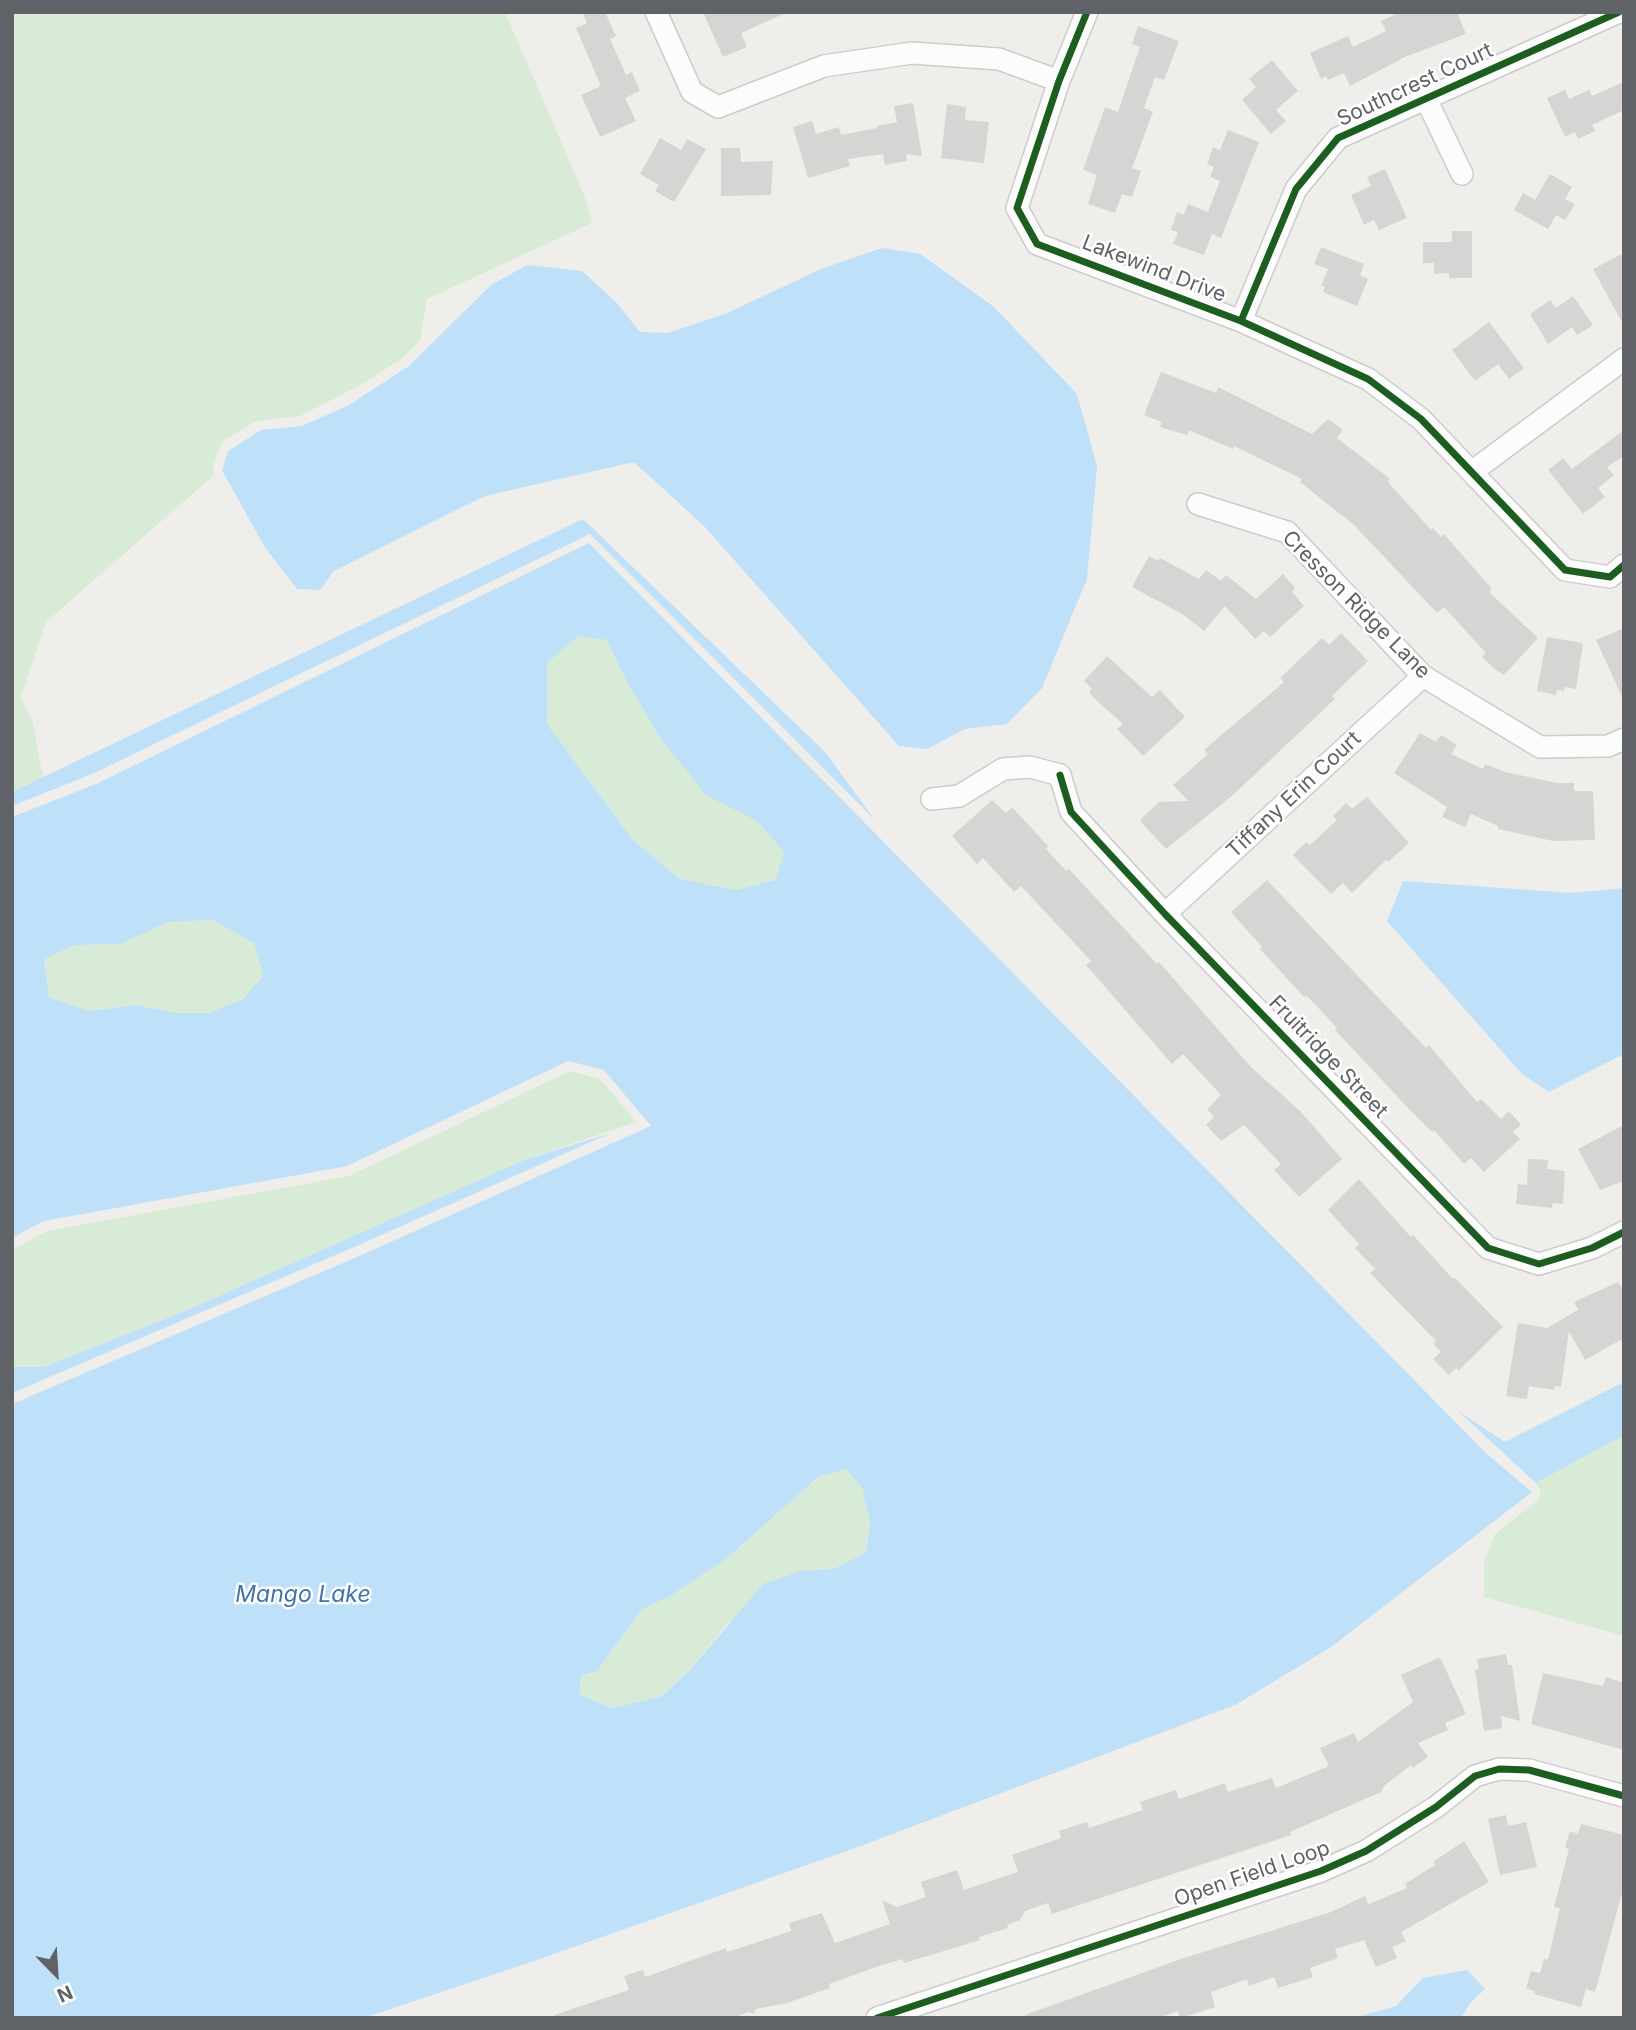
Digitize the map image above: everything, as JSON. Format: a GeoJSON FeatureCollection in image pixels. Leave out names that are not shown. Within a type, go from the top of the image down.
{"type":"FeatureCollection","features":[{"type":"Feature","properties":{"kind":"street"},"geometry":{"type":"LineString","coordinates":[[656,12],[692,92],[718,107],[824,66],[912,53],[999,59],[1059,81]]}},
{"type":"Feature","properties":{"kind":"street","name":"Lakewind Drive"},"geometry":{"type":"LineString","coordinates":[[1087,12],[1059,81],[1017,208],[1037,244],[1241,321],[1368,379],[1421,419],[1565,570],[1610,577],[1624,565]]}},
{"type":"Feature","properties":{"kind":"street","name":"Southcrest Court"},"geometry":{"type":"LineString","coordinates":[[1241,321],[1296,189],[1338,138],[1619,12]]}},
{"type":"Feature","properties":{"kind":"street"},"geometry":{"type":"LineString","coordinates":[[1426,99],[1462,174]]}},
{"type":"Feature","properties":{"kind":"street"},"geometry":{"type":"LineString","coordinates":[[1472,471],[1624,359]]}},
{"type":"Feature","properties":{"kind":"street","name":"Cresson Ridge Lane"},"geometry":{"type":"LineString","coordinates":[[1198,504],[1287,532],[1423,676],[1540,747],[1608,746],[1624,739]]}},
{"type":"Feature","properties":{"kind":"street","name":"Tiffany Erin Court"},"geometry":{"type":"LineString","coordinates":[[1165,914],[1423,676]]}},
{"type":"Feature","properties":{"kind":"street","name":"Fruitridge Street"},"geometry":{"type":"LineString","coordinates":[[932,799],[959,796],[1003,769],[1030,767],[1060,775],[1071,811],[1165,914],[1489,1248],[1539,1264],[1592,1248],[1624,1231]]}},
{"type":"Feature","properties":{"kind":"street","name":"Open Field Loop"},"geometry":{"type":"LineString","coordinates":[[877,2018],[1321,1871],[1366,1852],[1475,1776],[1499,1769],[1529,1770],[1624,1796]]}},
{"type":"Feature","properties":{"kind":"green space"},"geometry":{"type":"Polygon","coordinates":[[[12,12],[505,12],[584,195],[592,223],[427,299],[420,340],[403,358],[359,386],[300,416],[256,421],[222,442],[213,466],[214,475],[46,622],[21,697],[33,723],[43,777],[12,792],[12,12]]]}},
{"type":"Feature","properties":{"kind":"green space"},"geometry":{"type":"Polygon","coordinates":[[[578,635],[607,640],[626,680],[661,739],[706,794],[757,821],[785,852],[776,880],[736,890],[680,879],[634,841],[547,724],[547,663],[578,635]]]}},
{"type":"Feature","properties":{"kind":"green space"},"geometry":{"type":"Polygon","coordinates":[[[213,920],[254,942],[263,976],[243,999],[208,1013],[175,1013],[136,1005],[89,1011],[49,997],[44,959],[75,945],[121,944],[168,922],[213,920]]]}},
{"type":"Feature","properties":{"kind":"green space"},"geometry":{"type":"Polygon","coordinates":[[[570,1071],[600,1079],[636,1122],[524,1160],[185,1311],[43,1367],[12,1367],[12,1250],[47,1231],[349,1176],[570,1071]]]}},
{"type":"Feature","properties":{"kind":"green space"},"geometry":{"type":"Polygon","coordinates":[[[1624,1435],[1624,1636],[1484,1597],[1484,1563],[1495,1534],[1538,1500],[1541,1493],[1536,1483],[1624,1435]]]}},
{"type":"Feature","properties":{"kind":"green space"},"geometry":{"type":"Polygon","coordinates":[[[846,1469],[862,1488],[870,1522],[866,1552],[834,1569],[801,1571],[727,1624],[690,1670],[661,1697],[612,1708],[579,1694],[582,1675],[597,1671],[641,1610],[672,1595],[726,1559],[818,1477],[846,1469]]]}},
{"type":"Feature","properties":{"kind":"water"},"geometry":{"type":"Polygon","coordinates":[[[882,248],[920,254],[994,307],[1077,394],[1097,466],[1087,579],[1042,688],[1007,724],[965,729],[927,749],[899,746],[704,526],[634,462],[485,496],[334,571],[320,590],[297,589],[264,546],[222,470],[228,451],[261,430],[302,426],[349,405],[409,366],[491,285],[527,265],[582,271],[616,302],[640,332],[668,333],[725,314],[821,269],[882,248]]]}},
{"type":"Feature","properties":{"kind":"water"},"geometry":{"type":"Polygon","coordinates":[[[583,519],[825,752],[875,820],[590,534],[92,774],[12,806],[12,792],[583,519]]]}},
{"type":"Feature","properties":{"kind":"water","name":"Mango Lake"},"geometry":{"type":"Polygon","coordinates":[[[589,543],[1488,1455],[1532,1492],[1331,1647],[1235,1705],[858,1847],[531,1962],[364,2018],[12,2018],[12,1404],[357,1257],[651,1126],[604,1070],[568,1061],[347,1166],[44,1221],[12,1238],[12,817],[96,784],[589,543]],[[578,636],[547,663],[547,724],[634,841],[680,879],[736,890],[776,880],[784,852],[757,821],[706,795],[661,739],[626,680],[607,640],[578,636]],[[213,920],[168,922],[121,944],[75,945],[44,959],[49,997],[89,1011],[136,1005],[175,1013],[208,1013],[243,999],[263,976],[254,943],[213,920]],[[846,1469],[818,1477],[726,1559],[672,1595],[641,1610],[597,1671],[582,1675],[579,1694],[612,1708],[661,1697],[690,1670],[763,1584],[801,1571],[834,1569],[866,1552],[870,1522],[862,1488],[846,1469]]]}},
{"type":"Feature","properties":{"kind":"water"},"geometry":{"type":"Polygon","coordinates":[[[1403,881],[1572,893],[1624,888],[1624,1054],[1549,1092],[1522,1074],[1387,921],[1403,881]]]}},
{"type":"Feature","properties":{"kind":"water"},"geometry":{"type":"Polygon","coordinates":[[[611,1133],[352,1248],[12,1393],[12,1367],[43,1367],[185,1311],[524,1160],[611,1133]]]}},
{"type":"Feature","properties":{"kind":"water"},"geometry":{"type":"Polygon","coordinates":[[[1624,1382],[1624,1435],[1536,1483],[1458,1411],[1505,1442],[1624,1382]]]}},
{"type":"Feature","properties":{"kind":"water"},"geometry":{"type":"Polygon","coordinates":[[[1467,1970],[1485,1989],[1470,2003],[1461,2018],[1354,2018],[1396,2006],[1423,1978],[1467,1970]]]}},
{"type":"Feature","properties":{"kind":"building"},"geometry":{"type":"Polygon","coordinates":[[[582,12],[605,12],[616,36],[610,39],[626,75],[632,72],[640,91],[625,98],[636,121],[600,137],[581,95],[601,86],[576,28],[587,23],[582,12]]]}},
{"type":"Feature","properties":{"kind":"building"},"geometry":{"type":"Polygon","coordinates":[[[703,12],[788,12],[741,33],[747,47],[723,57],[703,12]]]}},
{"type":"Feature","properties":{"kind":"building"},"geometry":{"type":"Polygon","coordinates":[[[1401,12],[1457,12],[1466,34],[1405,57],[1350,86],[1344,73],[1328,80],[1326,76],[1321,79],[1310,53],[1348,36],[1353,47],[1386,31],[1381,21],[1401,12]]]}},
{"type":"Feature","properties":{"kind":"building"},"geometry":{"type":"Polygon","coordinates":[[[1138,26],[1179,41],[1164,80],[1155,77],[1144,108],[1153,112],[1132,168],[1141,171],[1132,197],[1122,194],[1115,213],[1088,204],[1097,175],[1083,170],[1105,107],[1118,112],[1140,47],[1132,44],[1138,26]]]}},
{"type":"Feature","properties":{"kind":"building"},"geometry":{"type":"Polygon","coordinates":[[[1272,60],[1298,91],[1276,110],[1286,121],[1271,134],[1242,100],[1256,87],[1249,79],[1272,60]]]}},
{"type":"Feature","properties":{"kind":"building"},"geometry":{"type":"Polygon","coordinates":[[[1624,82],[1624,110],[1592,125],[1595,131],[1578,139],[1575,132],[1565,137],[1547,98],[1565,90],[1569,99],[1589,90],[1592,96],[1624,82]]]}},
{"type":"Feature","properties":{"kind":"building"},"geometry":{"type":"Polygon","coordinates":[[[913,103],[922,156],[906,154],[907,161],[885,165],[883,154],[848,159],[850,166],[808,178],[793,127],[812,121],[816,134],[839,127],[841,135],[877,128],[897,122],[894,106],[913,103]]]}},
{"type":"Feature","properties":{"kind":"building"},"geometry":{"type":"Polygon","coordinates":[[[947,104],[966,107],[965,120],[989,122],[984,163],[941,158],[947,104]]]}},
{"type":"Feature","properties":{"kind":"building"},"geometry":{"type":"Polygon","coordinates":[[[1228,130],[1259,142],[1221,238],[1212,234],[1204,255],[1173,244],[1178,232],[1171,230],[1177,212],[1184,215],[1188,204],[1208,212],[1220,181],[1210,177],[1214,167],[1207,164],[1213,147],[1220,150],[1228,130]]]}},
{"type":"Feature","properties":{"kind":"building"},"geometry":{"type":"Polygon","coordinates":[[[660,138],[681,150],[687,139],[706,149],[674,202],[655,191],[659,185],[640,174],[660,138]]]}},
{"type":"Feature","properties":{"kind":"building"},"geometry":{"type":"Polygon","coordinates":[[[721,148],[740,148],[741,162],[773,161],[771,195],[721,196],[721,148]]]}},
{"type":"Feature","properties":{"kind":"building"},"geometry":{"type":"Polygon","coordinates":[[[1385,169],[1407,218],[1379,230],[1374,220],[1364,225],[1351,195],[1371,186],[1367,177],[1385,169]]]}},
{"type":"Feature","properties":{"kind":"building"},"geometry":{"type":"Polygon","coordinates":[[[1550,174],[1572,187],[1565,199],[1575,204],[1565,220],[1556,215],[1548,229],[1514,210],[1523,193],[1535,200],[1550,174]]]}},
{"type":"Feature","properties":{"kind":"building"},"geometry":{"type":"Polygon","coordinates":[[[1452,231],[1472,231],[1472,278],[1449,278],[1449,273],[1434,274],[1434,263],[1423,263],[1423,242],[1452,242],[1452,231]]]}},
{"type":"Feature","properties":{"kind":"building"},"geometry":{"type":"Polygon","coordinates":[[[1321,247],[1364,264],[1360,275],[1368,279],[1357,306],[1323,292],[1325,287],[1321,286],[1328,269],[1314,264],[1321,247]]]}},
{"type":"Feature","properties":{"kind":"building"},"geometry":{"type":"Polygon","coordinates":[[[1624,253],[1624,326],[1593,269],[1624,253]]]}},
{"type":"Feature","properties":{"kind":"building"},"geometry":{"type":"Polygon","coordinates":[[[1573,296],[1593,325],[1577,335],[1572,327],[1548,344],[1530,314],[1550,300],[1556,308],[1573,296]]]}},
{"type":"Feature","properties":{"kind":"building"},"geometry":{"type":"Polygon","coordinates":[[[1489,322],[1524,368],[1509,379],[1498,364],[1475,381],[1452,350],[1489,322]]]}},
{"type":"Feature","properties":{"kind":"building"},"geometry":{"type":"Polygon","coordinates":[[[1161,372],[1216,393],[1218,387],[1312,434],[1328,419],[1343,430],[1337,438],[1390,479],[1388,482],[1431,530],[1433,528],[1441,537],[1444,534],[1492,589],[1489,592],[1538,638],[1504,675],[1496,670],[1482,657],[1486,653],[1444,607],[1437,613],[1354,525],[1300,482],[1302,479],[1234,446],[1233,449],[1189,430],[1187,435],[1160,427],[1162,422],[1144,415],[1161,372]]]}},
{"type":"Feature","properties":{"kind":"building"},"geometry":{"type":"Polygon","coordinates":[[[1624,430],[1624,456],[1607,467],[1614,475],[1598,488],[1605,497],[1583,514],[1548,470],[1563,458],[1572,469],[1624,430]]]}},
{"type":"Feature","properties":{"kind":"building"},"geometry":{"type":"Polygon","coordinates":[[[1149,556],[1159,561],[1160,558],[1199,579],[1206,570],[1221,581],[1226,575],[1256,599],[1283,574],[1295,588],[1292,592],[1304,606],[1270,637],[1264,631],[1255,639],[1225,606],[1204,631],[1184,615],[1132,587],[1149,556]]]}},
{"type":"Feature","properties":{"kind":"building"},"geometry":{"type":"Polygon","coordinates":[[[1624,628],[1624,701],[1596,640],[1624,628]]]}},
{"type":"Feature","properties":{"kind":"building"},"geometry":{"type":"Polygon","coordinates":[[[1341,633],[1368,661],[1332,696],[1335,699],[1233,795],[1166,849],[1140,821],[1142,818],[1159,802],[1188,801],[1173,785],[1208,754],[1204,750],[1284,682],[1280,678],[1322,638],[1329,645],[1341,633]]]}},
{"type":"Feature","properties":{"kind":"building"},"geometry":{"type":"Polygon","coordinates":[[[1547,637],[1583,643],[1576,689],[1565,687],[1564,691],[1557,690],[1556,695],[1537,691],[1547,637]]]}},
{"type":"Feature","properties":{"kind":"building"},"geometry":{"type":"Polygon","coordinates":[[[1107,656],[1152,697],[1160,690],[1185,717],[1143,756],[1117,729],[1123,724],[1094,698],[1089,692],[1092,689],[1084,681],[1107,656]]]}},
{"type":"Feature","properties":{"kind":"building"},"geometry":{"type":"Polygon","coordinates":[[[1420,733],[1436,742],[1441,735],[1457,745],[1451,754],[1483,769],[1485,764],[1505,772],[1557,783],[1574,783],[1574,791],[1593,791],[1595,840],[1553,841],[1498,829],[1498,826],[1471,814],[1465,827],[1442,817],[1447,807],[1394,773],[1420,733]]]}},
{"type":"Feature","properties":{"kind":"building"},"geometry":{"type":"Polygon","coordinates":[[[1367,797],[1409,843],[1388,862],[1386,860],[1352,893],[1343,883],[1331,894],[1293,855],[1306,842],[1310,845],[1337,820],[1333,816],[1346,803],[1352,809],[1367,797]]]}},
{"type":"Feature","properties":{"kind":"building"},"geometry":{"type":"Polygon","coordinates":[[[992,800],[1006,813],[1012,807],[1048,846],[1046,849],[1066,871],[1069,869],[1157,964],[1159,962],[1251,1067],[1300,1111],[1342,1159],[1299,1197],[1274,1170],[1281,1164],[1244,1125],[1221,1141],[1206,1125],[1214,1117],[1207,1109],[1221,1095],[1183,1054],[1172,1064],[1086,965],[1091,961],[1021,886],[1014,892],[983,858],[977,864],[952,836],[992,800]]]}},
{"type":"Feature","properties":{"kind":"building"},"geometry":{"type":"Polygon","coordinates":[[[1267,880],[1426,1048],[1429,1045],[1477,1102],[1481,1099],[1501,1119],[1509,1111],[1521,1125],[1513,1132],[1520,1139],[1484,1172],[1471,1158],[1464,1164],[1434,1130],[1432,1132],[1411,1111],[1335,1030],[1337,1028],[1325,1015],[1306,995],[1304,997],[1260,949],[1262,947],[1231,912],[1267,880]]]}},
{"type":"Feature","properties":{"kind":"building"},"geometry":{"type":"Polygon","coordinates":[[[1624,1125],[1624,1181],[1600,1190],[1578,1149],[1624,1125]]]}},
{"type":"Feature","properties":{"kind":"building"},"geometry":{"type":"Polygon","coordinates":[[[1528,1159],[1548,1160],[1547,1169],[1565,1171],[1563,1204],[1553,1203],[1552,1208],[1516,1204],[1518,1184],[1527,1185],[1528,1159]]]}},
{"type":"Feature","properties":{"kind":"building"},"geometry":{"type":"Polygon","coordinates":[[[1359,1179],[1411,1237],[1413,1235],[1453,1279],[1455,1278],[1503,1327],[1459,1370],[1456,1368],[1449,1375],[1433,1359],[1441,1352],[1433,1344],[1436,1341],[1370,1273],[1375,1269],[1355,1248],[1359,1244],[1328,1210],[1359,1179]]]}},
{"type":"Feature","properties":{"kind":"building"},"geometry":{"type":"Polygon","coordinates":[[[1618,1282],[1624,1291],[1624,1338],[1585,1360],[1569,1331],[1561,1387],[1555,1386],[1554,1390],[1529,1386],[1527,1399],[1506,1396],[1518,1323],[1547,1328],[1578,1310],[1574,1302],[1618,1282]]]}},
{"type":"Feature","properties":{"kind":"building"},"geometry":{"type":"Polygon","coordinates":[[[1506,1654],[1508,1665],[1512,1665],[1520,1721],[1501,1716],[1502,1728],[1484,1731],[1475,1670],[1479,1669],[1477,1659],[1506,1654]]]}},
{"type":"Feature","properties":{"kind":"building"},"geometry":{"type":"Polygon","coordinates":[[[1441,1659],[1466,1714],[1445,1723],[1448,1730],[1418,1743],[1428,1757],[1413,1768],[1411,1765],[1384,1786],[1381,1792],[1290,1832],[1291,1835],[1052,1914],[1048,1903],[1025,1911],[1020,1920],[1007,1925],[1008,1928],[979,1937],[980,1940],[904,1963],[902,1959],[873,1968],[829,1984],[830,1988],[787,2003],[756,2009],[754,2014],[749,2012],[733,2018],[555,2018],[554,2015],[629,1990],[624,1976],[643,1970],[645,1977],[726,1948],[727,1952],[791,1931],[789,1923],[822,1913],[835,1943],[890,1924],[882,1900],[897,1907],[926,1897],[921,1882],[957,1870],[964,1890],[1018,1872],[1012,1855],[1061,1838],[1059,1831],[1087,1822],[1089,1828],[1143,1810],[1140,1802],[1176,1790],[1179,1799],[1225,1783],[1228,1792],[1272,1778],[1276,1788],[1329,1766],[1320,1748],[1354,1733],[1358,1742],[1413,1702],[1401,1675],[1441,1659]]]}},
{"type":"Feature","properties":{"kind":"building"},"geometry":{"type":"Polygon","coordinates":[[[1543,1673],[1603,1686],[1606,1677],[1624,1683],[1624,1750],[1531,1724],[1543,1673]]]}},
{"type":"Feature","properties":{"kind":"building"},"geometry":{"type":"Polygon","coordinates":[[[1506,1815],[1508,1826],[1526,1822],[1537,1867],[1500,1875],[1488,1819],[1506,1815]]]}},
{"type":"Feature","properties":{"kind":"building"},"geometry":{"type":"Polygon","coordinates":[[[1581,1824],[1624,1835],[1624,1886],[1595,1992],[1586,1989],[1581,2007],[1534,1994],[1535,1991],[1526,1988],[1531,1971],[1540,1973],[1544,1959],[1548,1960],[1560,1908],[1554,1907],[1569,1849],[1565,1847],[1570,1831],[1578,1834],[1581,1824]]]}},
{"type":"Feature","properties":{"kind":"building"},"geometry":{"type":"Polygon","coordinates":[[[1464,1841],[1489,1882],[1401,1932],[1406,1941],[1392,1947],[1397,1958],[1376,1967],[1364,1940],[1335,1949],[1338,1958],[1310,1968],[1313,1977],[1278,1988],[1274,1977],[1249,1986],[1247,1979],[1211,1992],[1215,2007],[1180,2018],[1178,2011],[1158,2018],[1025,2018],[1025,2015],[1181,1959],[1331,1912],[1365,1896],[1368,1904],[1372,1903],[1407,1888],[1405,1884],[1435,1865],[1433,1862],[1464,1841]]]}},
{"type":"Feature","properties":{"kind":"cycle path"},"geometry":{"type":"LineString","coordinates":[[1087,12],[1059,81],[1017,208],[1037,244],[1241,321],[1368,379],[1421,419],[1565,570],[1610,577],[1624,565]]}},
{"type":"Feature","properties":{"kind":"cycle path"},"geometry":{"type":"LineString","coordinates":[[1241,321],[1296,189],[1338,138],[1619,12]]}},
{"type":"Feature","properties":{"kind":"cycle path"},"geometry":{"type":"LineString","coordinates":[[1060,775],[1071,812],[1165,914],[1488,1248],[1539,1264],[1592,1248],[1624,1232]]}},
{"type":"Feature","properties":{"kind":"cycle path"},"geometry":{"type":"LineString","coordinates":[[877,2018],[1321,1871],[1366,1851],[1436,1807],[1475,1776],[1499,1769],[1529,1770],[1624,1796]]}}]}
